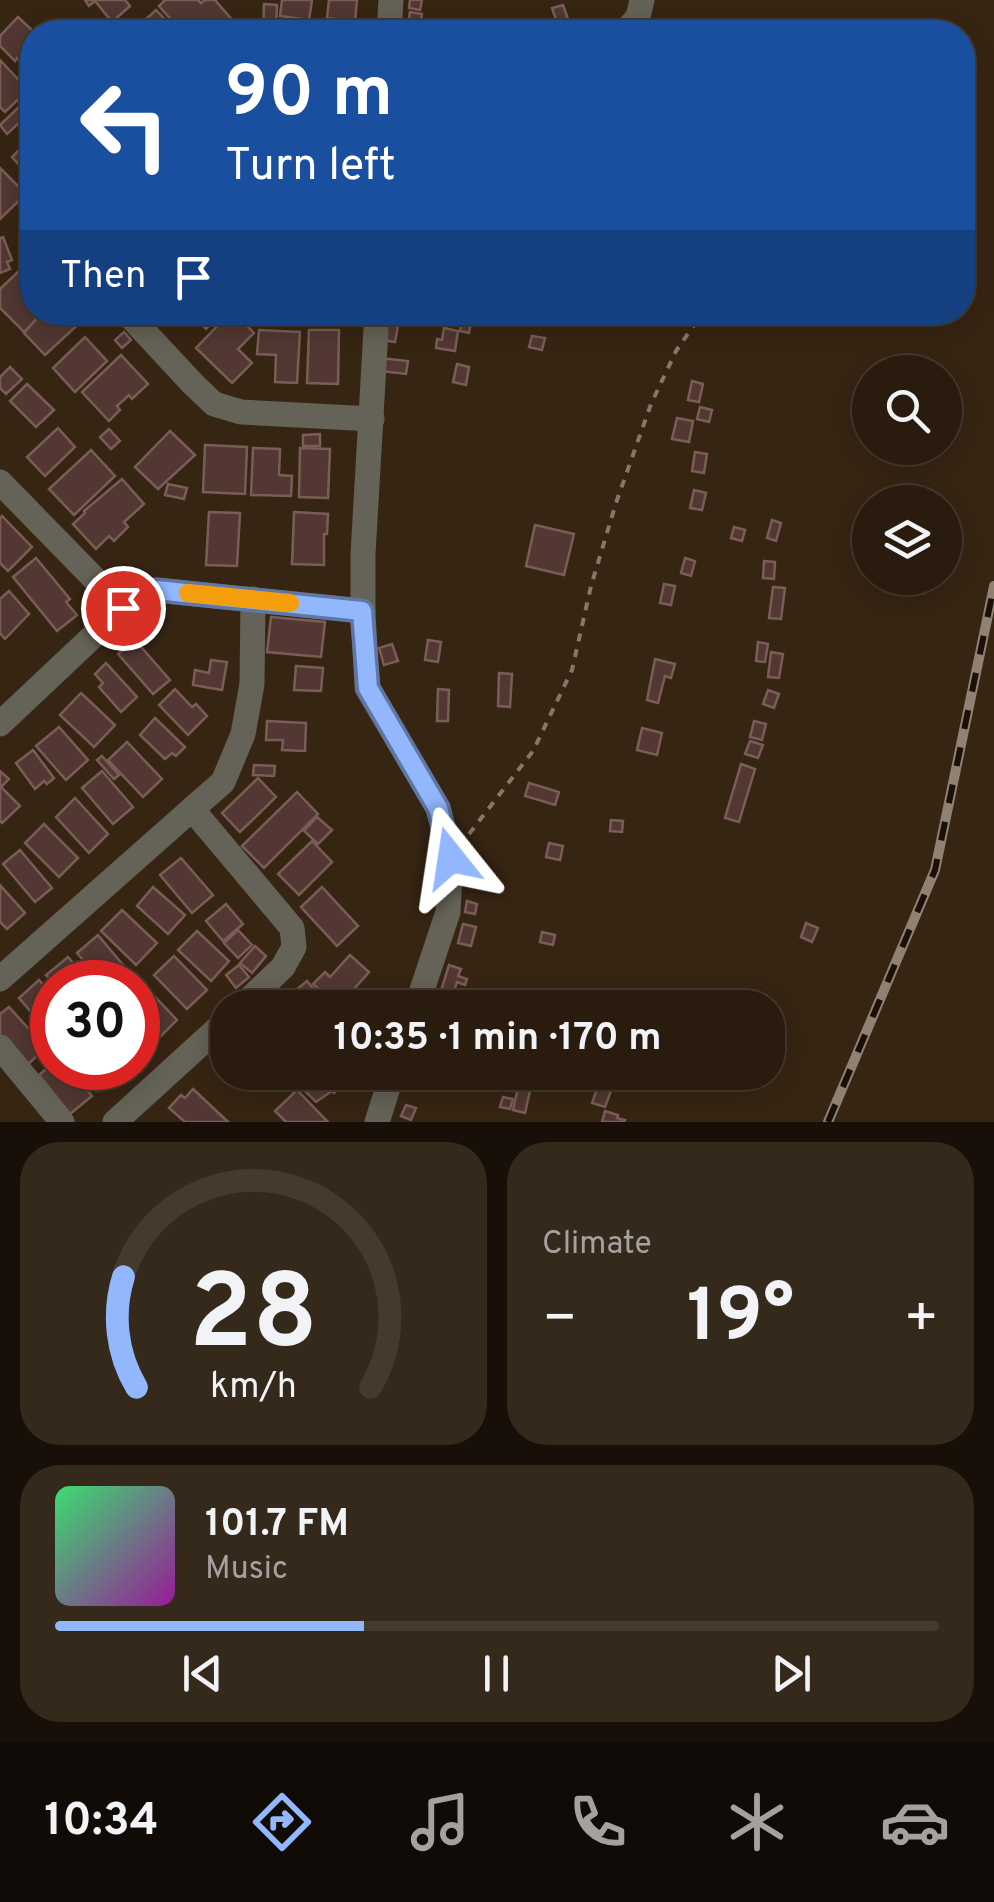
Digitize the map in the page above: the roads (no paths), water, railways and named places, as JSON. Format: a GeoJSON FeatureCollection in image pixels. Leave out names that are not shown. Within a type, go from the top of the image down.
{"type":"FeatureCollection","features":[{"type":"Feature","properties":{"kind":"street"},"geometry":{"type":"LineString","coordinates":[[138,325],[214,404],[241,412],[372,420]]}},
{"type":"Feature","properties":{"kind":"street"},"geometry":{"type":"LineString","coordinates":[[376,325],[363,554],[362,611],[368,688],[438,808],[451,858],[448,912],[422,990]]}},
{"type":"Feature","properties":{"kind":"street"},"geometry":{"type":"LineString","coordinates":[[0,482],[123,608]]}},
{"type":"Feature","properties":{"kind":"street"},"geometry":{"type":"LineString","coordinates":[[0,724],[123,608],[156,590],[362,611]]}},
{"type":"Feature","properties":{"kind":"street"},"geometry":{"type":"LineString","coordinates":[[0,980],[223,782],[243,734],[252,684],[253,599]]}},
{"type":"Feature","properties":{"kind":"street"},"geometry":{"type":"LineString","coordinates":[[192,809],[292,928],[294,947],[283,968],[259,990]]}},
{"type":"Feature","properties":{"kind":"street"},"geometry":{"type":"LineString","coordinates":[[115,1122],[210,1035]]}},
{"type":"Feature","properties":{"kind":"street"},"geometry":{"type":"LineString","coordinates":[[0,1047],[62,1122]]}},
{"type":"Feature","properties":{"kind":"street"},"geometry":{"type":"LineString","coordinates":[[376,1122],[388,1090]]}},
{"type":"Feature","properties":{"kind":"railway"},"geometry":{"type":"LineString","coordinates":[[828,1122],[935,870],[994,586]]}}]}
